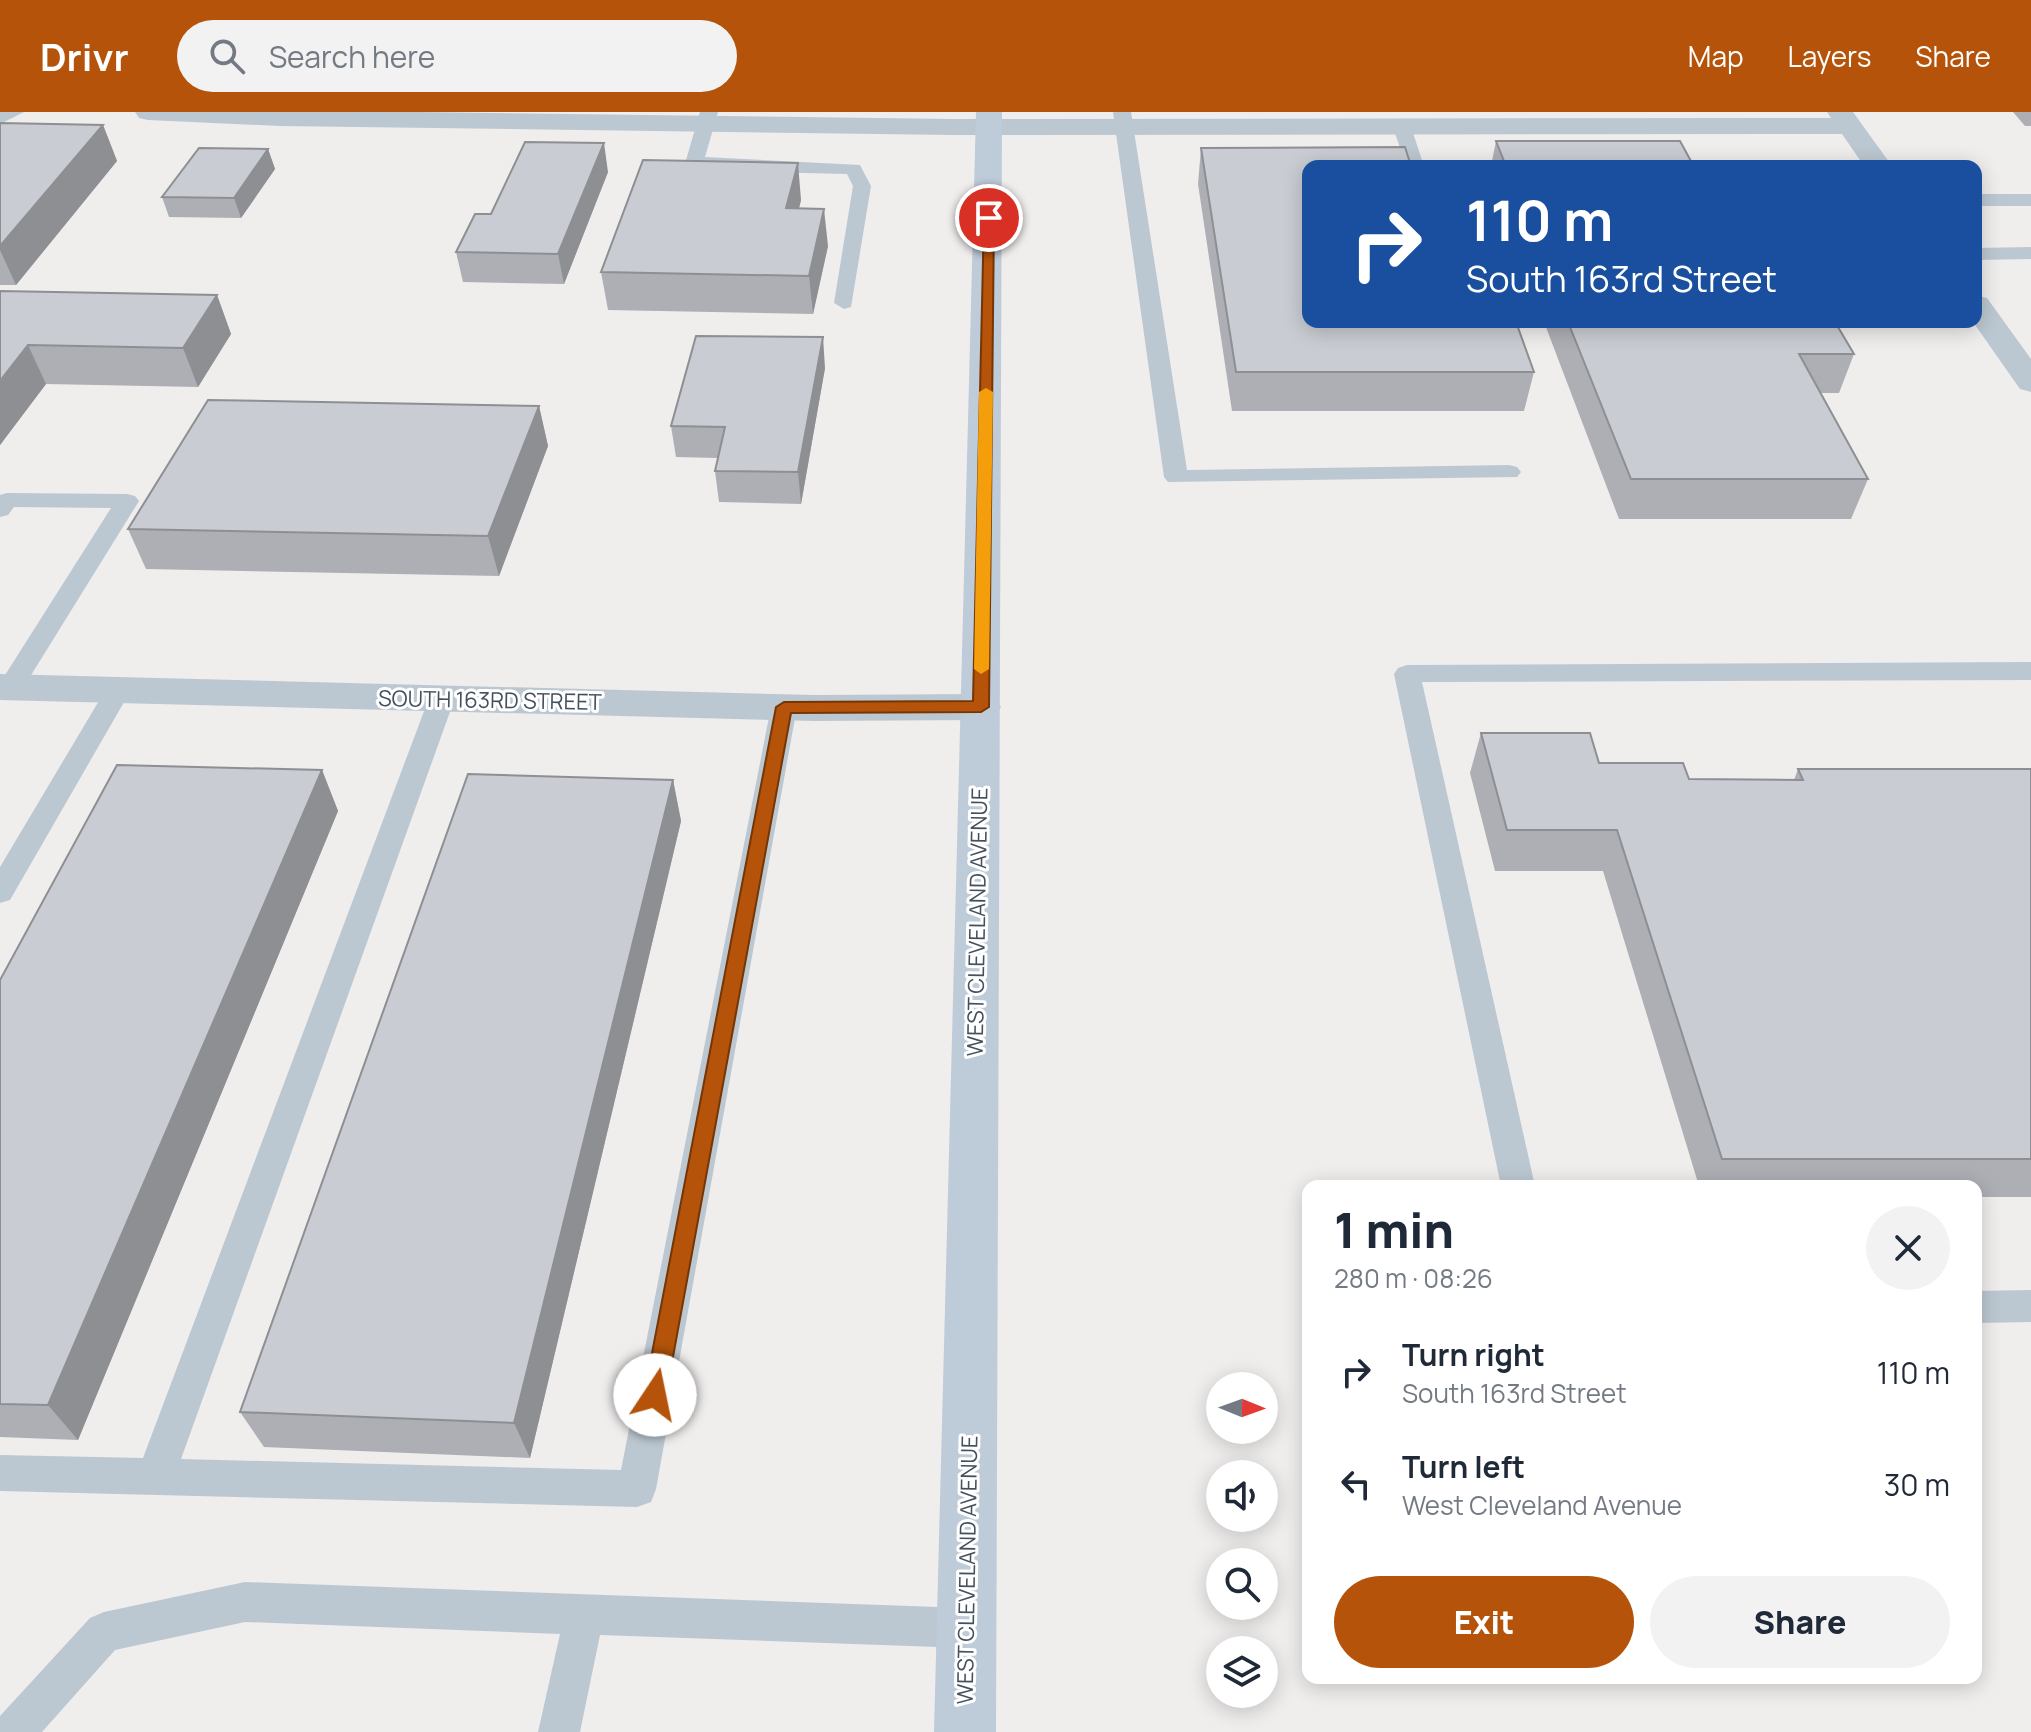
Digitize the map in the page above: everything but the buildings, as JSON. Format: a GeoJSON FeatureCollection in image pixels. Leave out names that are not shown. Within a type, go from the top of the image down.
{"type":"FeatureCollection","features":[{"type":"Feature","properties":{"kind":"main road","name":"WEST CLEVELAND AVENUE"},"geometry":{"type":"LineString","coordinates":[[965,1732],[990,119]]}},
{"type":"Feature","properties":{"kind":"street"},"geometry":{"type":"LineString","coordinates":[[148,112],[280,118],[1316,120],[1402,127],[1845,119],[1874,160]]}},
{"type":"Feature","properties":{"kind":"street"},"geometry":{"type":"LineString","coordinates":[[1982,316],[2031,382]]}},
{"type":"Feature","properties":{"kind":"street","name":"SOUTH 163RD STREET"},"geometry":{"type":"LineString","coordinates":[[6,687],[784,707],[981,707]]}},
{"type":"Feature","properties":{"kind":"lane"},"geometry":{"type":"LineString","coordinates":[[0,119],[15,112]]}},
{"type":"Feature","properties":{"kind":"lane"},"geometry":{"type":"LineString","coordinates":[[707,118],[695,160],[716,165],[853,169],[862,186],[844,303]]}},
{"type":"Feature","properties":{"kind":"lane"},"geometry":{"type":"LineString","coordinates":[[1123,120],[1176,477],[1509,472]]}},
{"type":"Feature","properties":{"kind":"lane"},"geometry":{"type":"LineString","coordinates":[[1402,127],[1413,160]]}},
{"type":"Feature","properties":{"kind":"lane"},"geometry":{"type":"LineString","coordinates":[[1982,200],[2031,200]]}},
{"type":"Feature","properties":{"kind":"lane"},"geometry":{"type":"LineString","coordinates":[[1982,254],[2031,253]]}},
{"type":"Feature","properties":{"kind":"lane"},"geometry":{"type":"LineString","coordinates":[[0,510],[7,500],[127,501],[6,687]]}},
{"type":"Feature","properties":{"kind":"lane"},"geometry":{"type":"LineString","coordinates":[[1517,1180],[1407,674],[2031,671]]}},
{"type":"Feature","properties":{"kind":"lane"},"geometry":{"type":"LineString","coordinates":[[0,892],[118,690]]}},
{"type":"Feature","properties":{"kind":"lane"},"geometry":{"type":"LineString","coordinates":[[155,1477],[442,698]]}},
{"type":"Feature","properties":{"kind":"lane"},"geometry":{"type":"LineString","coordinates":[[0,1473],[637,1489],[784,707]]}},
{"type":"Feature","properties":{"kind":"lane"},"geometry":{"type":"LineString","coordinates":[[1982,1307],[2031,1306]]}},
{"type":"Feature","properties":{"kind":"lane"},"geometry":{"type":"LineString","coordinates":[[14,1732],[104,1632],[245,1602],[966,1628]]}},
{"type":"Feature","properties":{"kind":"lane"},"geometry":{"type":"LineString","coordinates":[[559,1732],[584,1615]]}},
{"type":"Feature","properties":{"kind":"slow traffic"},"geometry":{"type":"LineString","coordinates":[[981,669],[986,392]]}},
{"type":"Feature","properties":{"kind":"route"},"geometry":{"type":"LineString","coordinates":[[655,1395],[784,707],[981,707],[989,218]]}}]}
